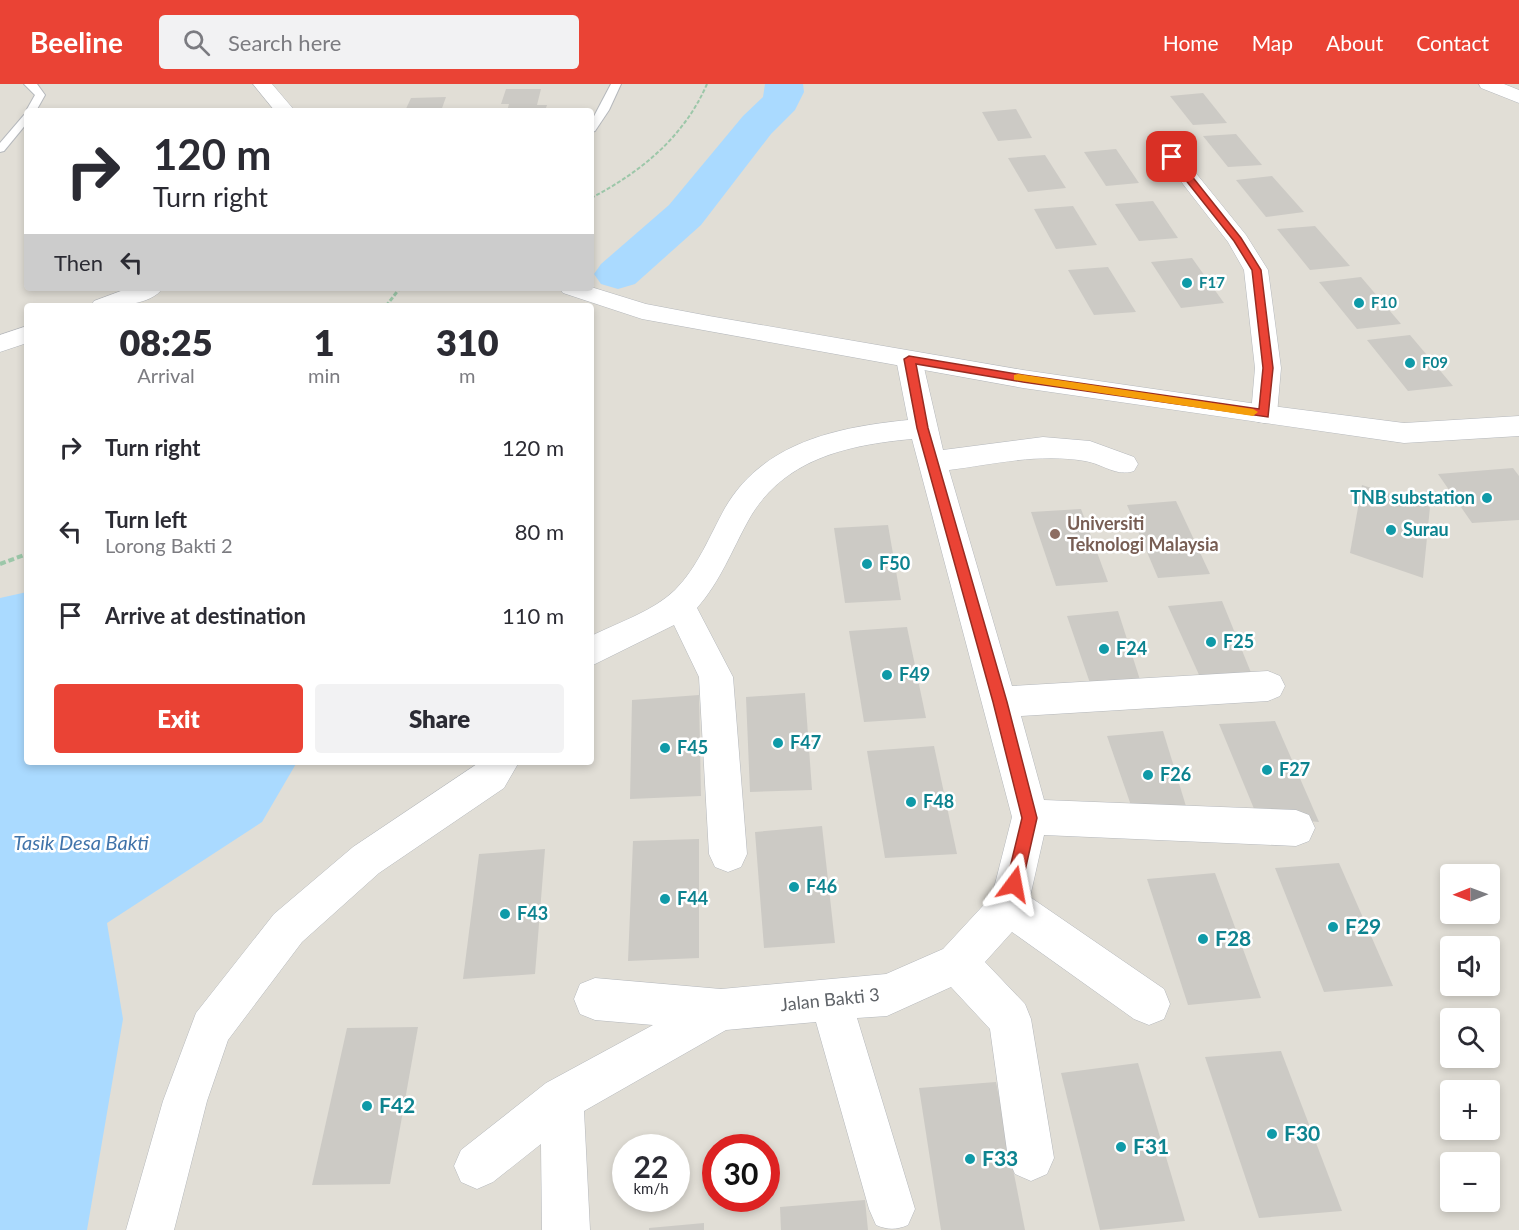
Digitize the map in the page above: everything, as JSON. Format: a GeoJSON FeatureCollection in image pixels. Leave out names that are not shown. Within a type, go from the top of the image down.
{"type":"FeatureCollection","features":[{"type":"Feature","properties":{"kind":"street"},"geometry":{"type":"LineString","coordinates":[[262,84],[282,108]]}},
{"type":"Feature","properties":{"kind":"street"},"geometry":{"type":"LineString","coordinates":[[1488,84],[1519,97]]}},
{"type":"Feature","properties":{"kind":"street"},"geometry":{"type":"LineString","coordinates":[[1158,139],[1238,240],[1256,270],[1268,368],[1264,414]]}},
{"type":"Feature","properties":{"kind":"street"},"geometry":{"type":"LineString","coordinates":[[111,303],[143,291]]}},
{"type":"Feature","properties":{"kind":"street"},"geometry":{"type":"LineString","coordinates":[[580,291],[642,311],[1034,381],[1404,434],[1519,426]]}},
{"type":"Feature","properties":{"kind":"street"},"geometry":{"type":"LineString","coordinates":[[0,344],[24,335]]}},
{"type":"Feature","properties":{"kind":"street","name":"Jalan Bakti 3"},"geometry":{"type":"LineString","coordinates":[[595,999],[722,1010],[887,995],[957,963],[1009,906],[1030,818],[923,428],[909,359]]}},
{"type":"Feature","properties":{"kind":"street"},"geometry":{"type":"LineString","coordinates":[[594,650],[680,605],[696,589],[745,500],[759,484],[795,457],[822,444],[850,436],[923,428]]}},
{"type":"Feature","properties":{"kind":"street"},"geometry":{"type":"LineString","coordinates":[[933,462],[1043,447],[1090,451],[1124,464]]}},
{"type":"Feature","properties":{"kind":"street"},"geometry":{"type":"LineString","coordinates":[[680,605],[716,678],[728,854]]}},
{"type":"Feature","properties":{"kind":"street"},"geometry":{"type":"LineString","coordinates":[[1000,702],[1268,686]]}},
{"type":"Feature","properties":{"kind":"street"},"geometry":{"type":"LineString","coordinates":[[150,1230],[185,1101],[211,1028],[288,928],[366,860],[490,776],[499,765]]}},
{"type":"Feature","properties":{"kind":"street"},"geometry":{"type":"LineString","coordinates":[[1030,818],[1296,828]]}},
{"type":"Feature","properties":{"kind":"street"},"geometry":{"type":"LineString","coordinates":[[1009,906],[1149,1004]]}},
{"type":"Feature","properties":{"kind":"street"},"geometry":{"type":"LineString","coordinates":[[957,963],[1010,1018],[1031,1158]]}},
{"type":"Feature","properties":{"kind":"street"},"geometry":{"type":"LineString","coordinates":[[831,1001],[892,1209]]}},
{"type":"Feature","properties":{"kind":"street"},"geometry":{"type":"LineString","coordinates":[[477,1166],[562,1099],[722,1010]]}},
{"type":"Feature","properties":{"kind":"street"},"geometry":{"type":"LineString","coordinates":[[562,1099],[566,1230]]}},
{"type":"Feature","properties":{"kind":"lane"},"geometry":{"type":"LineString","coordinates":[[29,84],[34,86],[40,95],[33,108]]}},
{"type":"Feature","properties":{"kind":"lane"},"geometry":{"type":"LineString","coordinates":[[594,125],[604,110],[616,84]]}},
{"type":"Feature","properties":{"kind":"lane"},"geometry":{"type":"LineString","coordinates":[[0,148],[24,120]]}},
{"type":"Feature","properties":{"kind":"path"},"geometry":{"type":"LineString","coordinates":[[594,196],[631,176],[658,152],[680,127],[705,92],[707,84]]}},
{"type":"Feature","properties":{"kind":"path"},"geometry":{"type":"LineString","coordinates":[[388,303],[398,291]]}},
{"type":"Feature","properties":{"kind":"path"},"geometry":{"type":"LineString","coordinates":[[0,564],[24,555]]}},
{"type":"Feature","properties":{"kind":"shaded area","name":"Universiti Teknologi Malaysia"},"geometry":{"type":"Polygon","coordinates":[[[0,84],[1519,84],[1519,1230],[0,1230],[0,84]]]}},
{"type":"Feature","properties":{"kind":"water","name":"Tasik Desa Bakti"},"geometry":{"type":"Polygon","coordinates":[[[24,593],[24,765],[295,765],[262,822],[107,923],[123,1019],[87,1230],[0,1230],[0,598],[24,593]]]}},
{"type":"Feature","properties":{"kind":"building"},"geometry":{"type":"Polygon","coordinates":[[[506,89],[541,89],[537,105],[547,105],[546,108],[508,108],[509,104],[501,104],[506,89]]]}},
{"type":"Feature","properties":{"kind":"building"},"geometry":{"type":"Polygon","coordinates":[[[1203,93],[1227,123],[1193,125],[1170,96],[1203,93]]]}},
{"type":"Feature","properties":{"kind":"building"},"geometry":{"type":"Polygon","coordinates":[[[446,97],[442,108],[406,108],[411,98],[446,97]]]}},
{"type":"Feature","properties":{"kind":"building"},"geometry":{"type":"Polygon","coordinates":[[[1016,109],[1032,138],[998,141],[982,112],[1016,109]]]}},
{"type":"Feature","properties":{"kind":"building"},"geometry":{"type":"Polygon","coordinates":[[[1236,134],[1262,165],[1228,167],[1203,136],[1236,134]]]}},
{"type":"Feature","properties":{"kind":"building"},"geometry":{"type":"Polygon","coordinates":[[[1116,149],[1139,183],[1106,186],[1084,152],[1116,149]]]}},
{"type":"Feature","properties":{"kind":"building"},"geometry":{"type":"Polygon","coordinates":[[[1045,155],[1066,188],[1028,192],[1008,158],[1045,155]]]}},
{"type":"Feature","properties":{"kind":"building"},"geometry":{"type":"Polygon","coordinates":[[[1272,176],[1304,212],[1266,217],[1236,180],[1272,176]]]}},
{"type":"Feature","properties":{"kind":"building"},"geometry":{"type":"Polygon","coordinates":[[[1153,201],[1178,238],[1139,241],[1115,204],[1153,201]]]}},
{"type":"Feature","properties":{"kind":"building"},"geometry":{"type":"Polygon","coordinates":[[[1073,206],[1097,245],[1056,249],[1034,209],[1073,206]]]}},
{"type":"Feature","properties":{"kind":"building"},"geometry":{"type":"Polygon","coordinates":[[[1315,226],[1350,266],[1310,270],[1277,229],[1315,226]]]}},
{"type":"Feature","properties":{"kind":"building","name":"F17"},"geometry":{"type":"Polygon","coordinates":[[[1192,258],[1224,303],[1181,308],[1151,262],[1192,258]]]}},
{"type":"Feature","properties":{"kind":"building"},"geometry":{"type":"Polygon","coordinates":[[[1108,267],[1136,312],[1094,315],[1068,270],[1108,267]]]}},
{"type":"Feature","properties":{"kind":"building","name":"F10"},"geometry":{"type":"Polygon","coordinates":[[[1361,277],[1401,324],[1357,329],[1319,282],[1361,277]]]}},
{"type":"Feature","properties":{"kind":"building","name":"F09"},"geometry":{"type":"Polygon","coordinates":[[[1410,335],[1453,386],[1408,391],[1367,340],[1410,335]]]}},
{"type":"Feature","properties":{"kind":"building","name":"TNB substation"},"geometry":{"type":"Polygon","coordinates":[[[1513,468],[1519,476],[1519,520],[1472,523],[1438,474],[1513,468]]]}},
{"type":"Feature","properties":{"kind":"building","name":"Surau"},"geometry":{"type":"Polygon","coordinates":[[[1362,485],[1430,507],[1423,578],[1350,553],[1362,485]]]}},
{"type":"Feature","properties":{"kind":"building"},"geometry":{"type":"Polygon","coordinates":[[[1176,501],[1210,574],[1158,578],[1127,505],[1176,501]]]}},
{"type":"Feature","properties":{"kind":"building"},"geometry":{"type":"Polygon","coordinates":[[[1081,509],[1108,582],[1056,586],[1031,512],[1081,509]]]}},
{"type":"Feature","properties":{"kind":"building","name":"F50"},"geometry":{"type":"Polygon","coordinates":[[[888,525],[901,600],[845,603],[834,528],[888,525]]]}},
{"type":"Feature","properties":{"kind":"building","name":"F25"},"geometry":{"type":"Polygon","coordinates":[[[1222,601],[1254,680],[1200,677],[1168,606],[1222,601]]]}},
{"type":"Feature","properties":{"kind":"building","name":"F24"},"geometry":{"type":"Polygon","coordinates":[[[1118,611],[1141,683],[1091,686],[1067,616],[1118,611]]]}},
{"type":"Feature","properties":{"kind":"building","name":"F49"},"geometry":{"type":"Polygon","coordinates":[[[907,627],[926,718],[864,722],[849,631],[907,627]]]}},
{"type":"Feature","properties":{"kind":"building","name":"F47"},"geometry":{"type":"Polygon","coordinates":[[[805,693],[812,790],[750,792],[746,697],[805,693]]]}},
{"type":"Feature","properties":{"kind":"building","name":"F45"},"geometry":{"type":"Polygon","coordinates":[[[699,695],[701,796],[630,799],[632,700],[699,695]]]}},
{"type":"Feature","properties":{"kind":"building","name":"F27"},"geometry":{"type":"Polygon","coordinates":[[[1275,721],[1319,822],[1257,816],[1219,724],[1275,721]]]}},
{"type":"Feature","properties":{"kind":"building","name":"F26"},"geometry":{"type":"Polygon","coordinates":[[[1163,731],[1189,816],[1134,814],[1107,736],[1163,731]]]}},
{"type":"Feature","properties":{"kind":"building","name":"F48"},"geometry":{"type":"Polygon","coordinates":[[[934,746],[957,854],[885,858],[867,751],[934,746]]]}},
{"type":"Feature","properties":{"kind":"building","name":"F46"},"geometry":{"type":"Polygon","coordinates":[[[822,826],[835,943],[764,948],[755,832],[822,826]]]}},
{"type":"Feature","properties":{"kind":"building","name":"F44"},"geometry":{"type":"Polygon","coordinates":[[[699,839],[699,958],[628,961],[633,841],[699,839]]]}},
{"type":"Feature","properties":{"kind":"building","name":"F43"},"geometry":{"type":"Polygon","coordinates":[[[545,849],[535,974],[463,979],[479,854],[545,849]]]}},
{"type":"Feature","properties":{"kind":"building","name":"F29"},"geometry":{"type":"Polygon","coordinates":[[[1339,863],[1393,986],[1324,992],[1275,868],[1339,863]]]}},
{"type":"Feature","properties":{"kind":"building","name":"F28"},"geometry":{"type":"Polygon","coordinates":[[[1215,873],[1261,998],[1188,1005],[1147,879],[1215,873]]]}},
{"type":"Feature","properties":{"kind":"building","name":"F42"},"geometry":{"type":"Polygon","coordinates":[[[418,1027],[390,1184],[312,1185],[347,1028],[418,1027]]]}},
{"type":"Feature","properties":{"kind":"building","name":"F30"},"geometry":{"type":"Polygon","coordinates":[[[1281,1051],[1342,1211],[1259,1218],[1205,1057],[1281,1051]]]}},
{"type":"Feature","properties":{"kind":"building","name":"F31"},"geometry":{"type":"Polygon","coordinates":[[[1138,1063],[1185,1221],[1100,1230],[1061,1073],[1138,1063]]]}},
{"type":"Feature","properties":{"kind":"building","name":"F33"},"geometry":{"type":"Polygon","coordinates":[[[996,1082],[1025,1230],[941,1230],[919,1088],[996,1082]]]}},
{"type":"Feature","properties":{"kind":"building"},"geometry":{"type":"Polygon","coordinates":[[[865,1200],[868,1230],[781,1230],[780,1207],[865,1200]]]}},
{"type":"Feature","properties":{"kind":"building"},"geometry":{"type":"Polygon","coordinates":[[[704,1223],[704,1230],[649,1230],[649,1228],[704,1223]]]}},
{"type":"Feature","properties":{"kind":"waterway"},"geometry":{"type":"LineString","coordinates":[[618,274],[685,215],[757,125],[781,102],[785,92],[784,84]]}},
{"type":"Feature","properties":{"kind":"slow traffic"},"geometry":{"type":"LineString","coordinates":[[1018,378],[1253,412]]}},
{"type":"Feature","properties":{"kind":"place","name":"F17"},"geometry":{"type":"Point","coordinates":[1187,283]}},
{"type":"Feature","properties":{"kind":"place","name":"F10"},"geometry":{"type":"Point","coordinates":[1359,303]}},
{"type":"Feature","properties":{"kind":"place","name":"F09"},"geometry":{"type":"Point","coordinates":[1410,363]}},
{"type":"Feature","properties":{"kind":"place","name":"TNB substation"},"geometry":{"type":"Point","coordinates":[1487,498]}},
{"type":"Feature","properties":{"kind":"place","name":"Surau"},"geometry":{"type":"Point","coordinates":[1391,530]}},
{"type":"Feature","properties":{"kind":"place","name":"Universiti Teknologi Malaysia"},"geometry":{"type":"Point","coordinates":[1055,534]}},
{"type":"Feature","properties":{"kind":"place","name":"F50"},"geometry":{"type":"Point","coordinates":[867,564]}},
{"type":"Feature","properties":{"kind":"place","name":"F25"},"geometry":{"type":"Point","coordinates":[1211,642]}},
{"type":"Feature","properties":{"kind":"place","name":"F24"},"geometry":{"type":"Point","coordinates":[1104,649]}},
{"type":"Feature","properties":{"kind":"place","name":"F49"},"geometry":{"type":"Point","coordinates":[887,675]}},
{"type":"Feature","properties":{"kind":"place","name":"F47"},"geometry":{"type":"Point","coordinates":[778,743]}},
{"type":"Feature","properties":{"kind":"place","name":"F45"},"geometry":{"type":"Point","coordinates":[665,748]}},
{"type":"Feature","properties":{"kind":"place","name":"F27"},"geometry":{"type":"Point","coordinates":[1267,770]}},
{"type":"Feature","properties":{"kind":"place","name":"F26"},"geometry":{"type":"Point","coordinates":[1148,775]}},
{"type":"Feature","properties":{"kind":"place","name":"F48"},"geometry":{"type":"Point","coordinates":[911,802]}},
{"type":"Feature","properties":{"kind":"place","name":"F46"},"geometry":{"type":"Point","coordinates":[794,887]}},
{"type":"Feature","properties":{"kind":"place","name":"F44"},"geometry":{"type":"Point","coordinates":[665,899]}},
{"type":"Feature","properties":{"kind":"place","name":"F43"},"geometry":{"type":"Point","coordinates":[505,914]}},
{"type":"Feature","properties":{"kind":"place","name":"F29"},"geometry":{"type":"Point","coordinates":[1333,927]}},
{"type":"Feature","properties":{"kind":"place","name":"F28"},"geometry":{"type":"Point","coordinates":[1203,939]}},
{"type":"Feature","properties":{"kind":"place","name":"F42"},"geometry":{"type":"Point","coordinates":[367,1106]}},
{"type":"Feature","properties":{"kind":"place","name":"F30"},"geometry":{"type":"Point","coordinates":[1272,1134]}},
{"type":"Feature","properties":{"kind":"place","name":"F31"},"geometry":{"type":"Point","coordinates":[1121,1147]}},
{"type":"Feature","properties":{"kind":"place","name":"F33"},"geometry":{"type":"Point","coordinates":[970,1159]}},
{"type":"Feature","properties":{"kind":"route"},"geometry":{"type":"LineString","coordinates":[[1014,884],[1030,818],[923,428],[909,359],[1023,379],[1264,414],[1268,368],[1256,270],[1238,240],[1172,157]]}}]}
